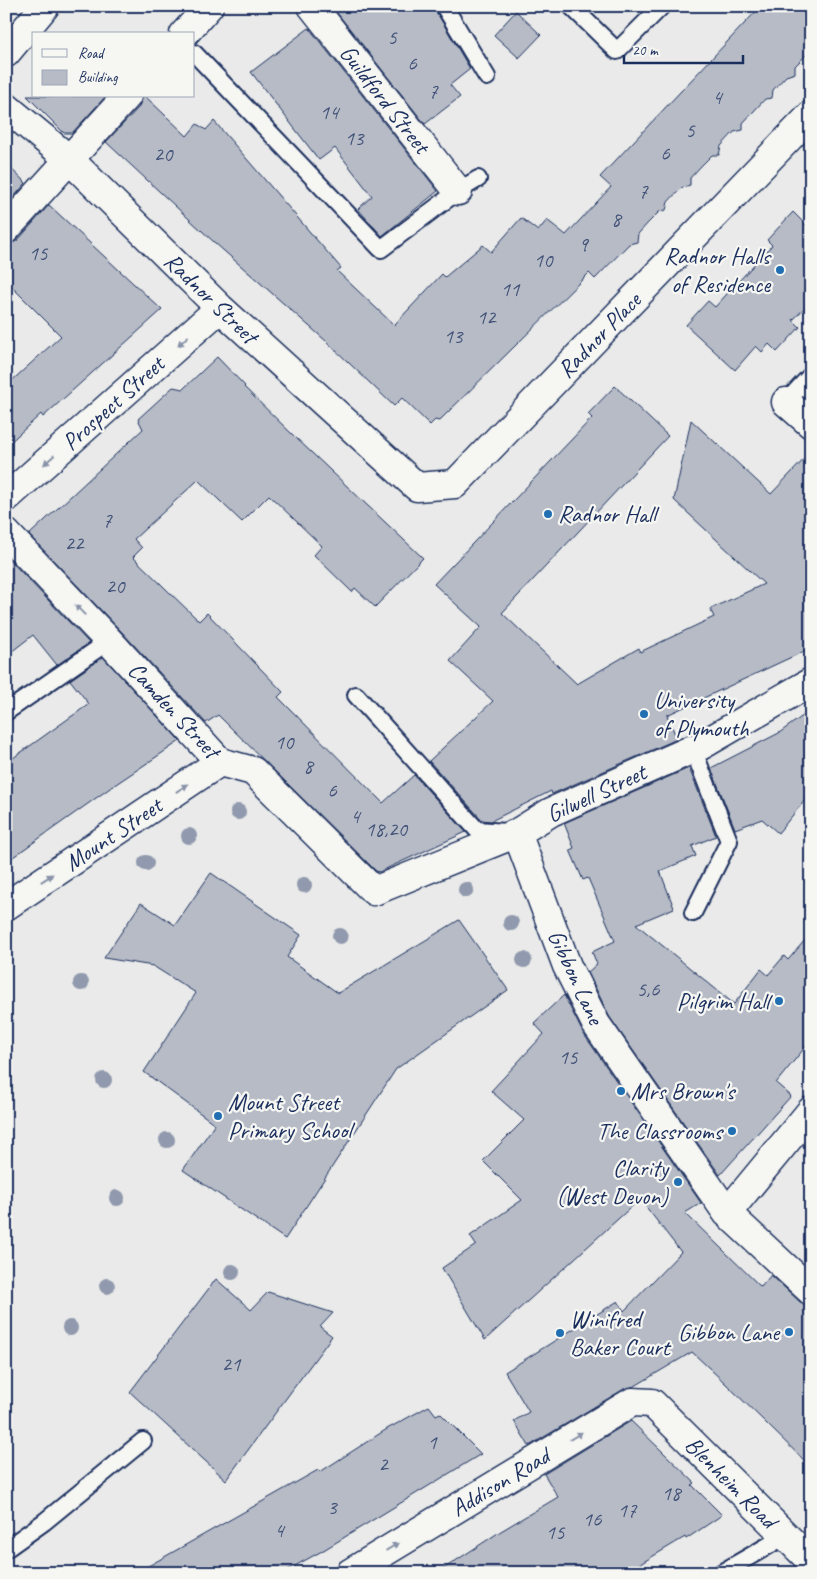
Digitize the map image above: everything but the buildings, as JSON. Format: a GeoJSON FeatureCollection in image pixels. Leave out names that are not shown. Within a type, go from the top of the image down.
{"type":"FeatureCollection","features":[{"type":"Feature","properties":{"kind":"street"},"geometry":{"type":"LineString","coordinates":[[6,53],[45,6]]}},
{"type":"Feature","properties":{"kind":"street"},"geometry":{"type":"LineString","coordinates":[[186,32],[209,6]]}},
{"type":"Feature","properties":{"kind":"street","name":"Guildford Street"},"geometry":{"type":"LineString","coordinates":[[312,6],[468,185]]}},
{"type":"Feature","properties":{"kind":"street"},"geometry":{"type":"LineString","coordinates":[[6,229],[126,98]]}},
{"type":"Feature","properties":{"kind":"street","name":"Radnor Street"},"geometry":{"type":"LineString","coordinates":[[6,107],[70,160],[220,308],[417,487]]}},
{"type":"Feature","properties":{"kind":"street","name":"Radnor Place"},"geometry":{"type":"LineString","coordinates":[[417,487],[455,484],[811,115]]}},
{"type":"Feature","properties":{"kind":"street","name":"Prospect Street"},"geometry":{"type":"LineString","coordinates":[[6,498],[220,308]]}},
{"type":"Feature","properties":{"kind":"street"},"geometry":{"type":"LineString","coordinates":[[786,402],[811,424]]}},
{"type":"Feature","properties":{"kind":"street","name":"Camden Street"},"geometry":{"type":"LineString","coordinates":[[6,533],[110,641],[220,762],[253,771],[374,891]]}},
{"type":"Feature","properties":{"kind":"street","name":"Gilwell Street"},"geometry":{"type":"LineString","coordinates":[[374,891],[517,833],[551,812],[702,745],[811,682]]}},
{"type":"Feature","properties":{"kind":"street","name":"Mount Street"},"geometry":{"type":"LineString","coordinates":[[6,906],[220,762]]}},
{"type":"Feature","properties":{"kind":"street","name":"Gibbon Lane"},"geometry":{"type":"LineString","coordinates":[[517,833],[567,966],[596,1024],[727,1213],[811,1291]]}},
{"type":"Feature","properties":{"kind":"street"},"geometry":{"type":"LineString","coordinates":[[727,1213],[811,1111]]}},
{"type":"Feature","properties":{"kind":"street","name":"Addison Road"},"geometry":{"type":"LineString","coordinates":[[350,1573],[632,1402],[652,1403]]}},
{"type":"Feature","properties":{"kind":"street","name":"Blenheim Road"},"geometry":{"type":"LineString","coordinates":[[652,1403],[811,1561]]}},
{"type":"Feature","properties":{"kind":"lane"},"geometry":{"type":"LineString","coordinates":[[444,6],[487,77]]}},
{"type":"Feature","properties":{"kind":"lane"},"geometry":{"type":"LineString","coordinates":[[571,6],[617,51],[662,6]]}},
{"type":"Feature","properties":{"kind":"lane"},"geometry":{"type":"LineString","coordinates":[[195,54],[381,249],[468,185]]}},
{"type":"Feature","properties":{"kind":"lane"},"geometry":{"type":"LineString","coordinates":[[786,402],[811,375]]}},
{"type":"Feature","properties":{"kind":"lane"},"geometry":{"type":"LineString","coordinates":[[6,712],[110,641]]}},
{"type":"Feature","properties":{"kind":"lane"},"geometry":{"type":"LineString","coordinates":[[356,694],[477,830],[517,833]]}},
{"type":"Feature","properties":{"kind":"lane"},"geometry":{"type":"LineString","coordinates":[[693,749],[729,841],[693,913]]}},
{"type":"Feature","properties":{"kind":"lane"},"geometry":{"type":"LineString","coordinates":[[6,1549],[44,1522],[143,1441]]}},
{"type":"Feature","properties":{"kind":"lane"},"geometry":{"type":"LineString","coordinates":[[721,1573],[785,1536]]}},
{"type":"Feature","properties":{"kind":"place","name":"Radnor Halls of Residence"},"geometry":{"type":"Point","coordinates":[780,270]}},
{"type":"Feature","properties":{"kind":"place","name":"Radnor Hall"},"geometry":{"type":"Point","coordinates":[548,514]}},
{"type":"Feature","properties":{"kind":"place","name":"University of Plymouth"},"geometry":{"type":"Point","coordinates":[644,714]}},
{"type":"Feature","properties":{"kind":"place","name":"Pilgrim Hall"},"geometry":{"type":"Point","coordinates":[779,1001]}},
{"type":"Feature","properties":{"kind":"place","name":"Mrs Brown's"},"geometry":{"type":"Point","coordinates":[621,1091]}},
{"type":"Feature","properties":{"kind":"place","name":"Mount Street Primary School"},"geometry":{"type":"Point","coordinates":[218,1116]}},
{"type":"Feature","properties":{"kind":"place","name":"The Classrooms"},"geometry":{"type":"Point","coordinates":[732,1131]}},
{"type":"Feature","properties":{"kind":"place","name":"Clarity (West Devon)"},"geometry":{"type":"Point","coordinates":[678,1182]}},
{"type":"Feature","properties":{"kind":"place","name":"Gibbon Lane"},"geometry":{"type":"Point","coordinates":[789,1332]}},
{"type":"Feature","properties":{"kind":"place","name":"Winifred Baker Court"},"geometry":{"type":"Point","coordinates":[560,1333]}}]}
